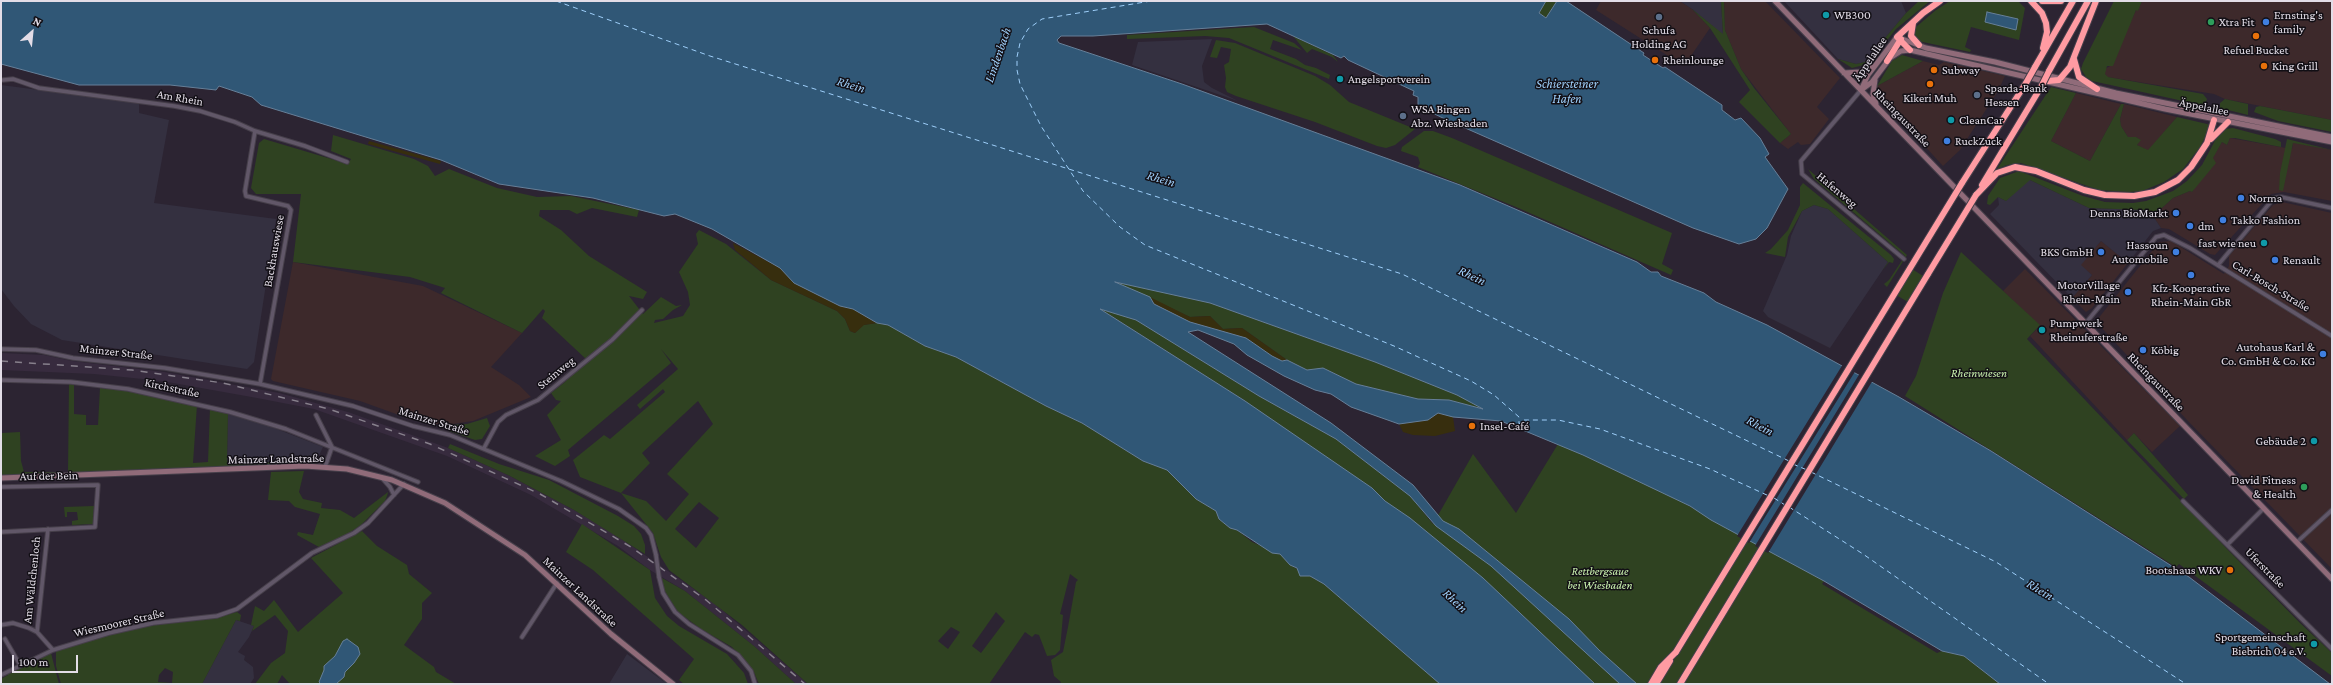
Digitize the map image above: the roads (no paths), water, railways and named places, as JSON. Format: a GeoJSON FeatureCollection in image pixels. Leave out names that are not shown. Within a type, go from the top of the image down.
{"type":"FeatureCollection","features":[{"type":"Feature","properties":{"kind":"highway"},"geometry":{"type":"LineString","coordinates":[[1887,61],[1899,39],[1908,27],[1940,1]]}},
{"type":"Feature","properties":{"kind":"highway"},"geometry":{"type":"LineString","coordinates":[[2031,1],[2042,13],[2047,27],[2045,43],[2035,67]]}},
{"type":"Feature","properties":{"kind":"highway"},"geometry":{"type":"LineString","coordinates":[[2042,1],[2061,1]]}},
{"type":"Feature","properties":{"kind":"highway"},"geometry":{"type":"LineString","coordinates":[[1656,684],[1962,183],[2026,83],[2073,1]]}},
{"type":"Feature","properties":{"kind":"highway"},"geometry":{"type":"LineString","coordinates":[[1680,684],[1976,195],[2041,86],[2088,1]]}},
{"type":"Feature","properties":{"kind":"highway"},"geometry":{"type":"LineString","coordinates":[[2048,82],[2057,81],[2061,78],[2074,58],[2096,1]]}},
{"type":"Feature","properties":{"kind":"highway"},"geometry":{"type":"LineString","coordinates":[[1914,21],[1911,36],[1919,45]]}},
{"type":"Feature","properties":{"kind":"highway"},"geometry":{"type":"LineString","coordinates":[[1899,39],[1910,50]]}},
{"type":"Feature","properties":{"kind":"highway"},"geometry":{"type":"LineString","coordinates":[[2074,58],[2079,76],[2098,89]]}},
{"type":"Feature","properties":{"kind":"highway"},"geometry":{"type":"LineString","coordinates":[[2207,143],[2215,117]]}},
{"type":"Feature","properties":{"kind":"highway"},"geometry":{"type":"LineString","coordinates":[[1976,195],[1997,173],[2015,167],[2036,171],[2094,193],[2124,197],[2145,194],[2178,180],[2193,164],[2207,143],[2228,122]]}},
{"type":"Feature","properties":{"kind":"highway"},"geometry":{"type":"LineString","coordinates":[[1651,684],[1661,667],[1676,652]]}},
{"type":"Feature","properties":{"kind":"main road","name":"Rheingaustraße"},"geometry":{"type":"LineString","coordinates":[[1775,1],[2332,579]]}},
{"type":"Feature","properties":{"kind":"main road","name":"Äppelallee"},"geometry":{"type":"LineString","coordinates":[[1861,90],[1876,64],[1899,39],[2061,78],[2098,89],[2215,117],[2228,122],[2332,142]]}},
{"type":"Feature","properties":{"kind":"main road","name":"Äppelallee"},"geometry":{"type":"LineString","coordinates":[[1861,90],[1875,79],[1887,61],[1897,53],[1910,50],[2048,82],[2215,117],[2332,137]]}},
{"type":"Feature","properties":{"kind":"main road"},"geometry":{"type":"LineString","coordinates":[[1844,73],[1863,71],[1876,64]]}},
{"type":"Feature","properties":{"kind":"main road"},"geometry":{"type":"LineString","coordinates":[[1875,79],[1874,96],[1879,108]]}},
{"type":"Feature","properties":{"kind":"main road","name":"Mainzer Landstraße"},"geometry":{"type":"LineString","coordinates":[[1,478],[325,467],[380,476],[428,494],[468,517],[525,555],[611,634],[673,684]]}},
{"type":"Feature","properties":{"kind":"street","name":"Am Rhein"},"geometry":{"type":"LineString","coordinates":[[3,80],[13,79],[39,88],[180,107],[215,115],[255,131],[305,146],[347,162]]}},
{"type":"Feature","properties":{"kind":"street","name":"Hafenweg"},"geometry":{"type":"LineString","coordinates":[[1861,90],[1801,161],[1802,174],[1904,259]]}},
{"type":"Feature","properties":{"kind":"street","name":"Backhauswiese"},"geometry":{"type":"LineString","coordinates":[[255,131],[245,191],[246,196],[288,206],[291,210],[260,384]]}},
{"type":"Feature","properties":{"kind":"street"},"geometry":{"type":"LineString","coordinates":[[2218,265],[2274,198],[2282,197],[2332,208]]}},
{"type":"Feature","properties":{"kind":"street","name":"Carl-Bosch-Straße"},"geometry":{"type":"LineString","coordinates":[[2085,324],[2156,237],[2168,235],[2332,336]]}},
{"type":"Feature","properties":{"kind":"street","name":"Steinweg"},"geometry":{"type":"LineString","coordinates":[[484,448],[498,422],[506,415],[538,400],[612,340],[642,310]]}},
{"type":"Feature","properties":{"kind":"street","name":"Mainzer Straße"},"geometry":{"type":"LineString","coordinates":[[1,349],[36,350],[73,358],[165,368],[260,384],[353,406],[413,426],[450,435],[561,481],[636,519],[651,536],[656,555],[658,578],[663,593],[675,612],[689,624],[738,655],[751,671],[755,684]]}},
{"type":"Feature","properties":{"kind":"street","name":"Kirchstraße"},"geometry":{"type":"LineString","coordinates":[[1,380],[71,382],[163,396],[264,421],[418,482]]}},
{"type":"Feature","properties":{"kind":"street"},"geometry":{"type":"LineString","coordinates":[[316,415],[332,447],[325,467]]}},
{"type":"Feature","properties":{"kind":"street"},"geometry":{"type":"LineString","coordinates":[[380,476],[390,487],[394,495]]}},
{"type":"Feature","properties":{"kind":"street","name":"Wiesmoorer Straße"},"geometry":{"type":"LineString","coordinates":[[1,676],[20,665],[53,650],[136,627],[217,616],[237,609],[312,553],[354,533],[368,523],[404,484]]}},
{"type":"Feature","properties":{"kind":"street","name":"Auf der Bein"},"geometry":{"type":"LineString","coordinates":[[1,487],[98,485],[95,527],[48,529]]}},
{"type":"Feature","properties":{"kind":"street","name":"Uferstraße"},"geometry":{"type":"LineString","coordinates":[[2183,501],[2228,544],[2332,649]]}},
{"type":"Feature","properties":{"kind":"street"},"geometry":{"type":"LineString","coordinates":[[2228,544],[2264,508]]}},
{"type":"Feature","properties":{"kind":"street"},"geometry":{"type":"LineString","coordinates":[[2297,542],[2332,510]]}},
{"type":"Feature","properties":{"kind":"street"},"geometry":{"type":"LineString","coordinates":[[1,532],[48,529]]}},
{"type":"Feature","properties":{"kind":"street","name":"Am Wäldchenloch"},"geometry":{"type":"LineString","coordinates":[[37,632],[48,529]]}},
{"type":"Feature","properties":{"kind":"street"},"geometry":{"type":"LineString","coordinates":[[522,637],[557,583]]}},
{"type":"Feature","properties":{"kind":"street"},"geometry":{"type":"LineString","coordinates":[[1,625],[12,623],[37,632],[53,650]]}},
{"type":"Feature","properties":{"kind":"street"},"geometry":{"type":"LineString","coordinates":[[5,639],[20,665]]}},
{"type":"Feature","properties":{"kind":"water"},"geometry":{"type":"Polygon","coordinates":[[[1,1],[1546,1],[1539,13],[1546,18],[1557,1],[1566,1],[1644,53],[1643,55],[1663,68],[1665,67],[1722,105],[1722,110],[1735,120],[1741,118],[1760,138],[1769,154],[1765,157],[1788,189],[1767,228],[1756,239],[1739,244],[1693,228],[1447,120],[1418,106],[1418,97],[1413,95],[1414,91],[1348,60],[1344,56],[1341,58],[1267,24],[1093,36],[1061,36],[1057,40],[1059,43],[1182,84],[1460,185],[1637,262],[1651,272],[1658,272],[1661,276],[1704,293],[1716,302],[1767,325],[1899,397],[1991,451],[2189,577],[2330,684],[2000,684],[1964,656],[1942,651],[1824,581],[1711,520],[1690,506],[1583,455],[1501,421],[1453,417],[1438,413],[1428,420],[1399,424],[1351,407],[1331,394],[1315,390],[1284,376],[1247,355],[1234,344],[1198,330],[1188,332],[1331,423],[1413,485],[1443,521],[1459,529],[1569,619],[1600,651],[1637,684],[1620,684],[1491,566],[1436,526],[1410,496],[1336,439],[1259,396],[1136,320],[1100,309],[1245,401],[1372,488],[1385,501],[1410,518],[1483,578],[1595,684],[1440,684],[1324,584],[1310,576],[1300,576],[1297,568],[1290,565],[1280,554],[1272,553],[1237,530],[1230,528],[1219,519],[1216,511],[1196,499],[1167,470],[1143,461],[1082,423],[1046,406],[956,357],[925,346],[888,325],[877,323],[853,309],[840,306],[794,283],[780,268],[712,229],[675,214],[664,216],[593,198],[499,184],[441,160],[261,105],[252,97],[219,86],[216,90],[170,85],[79,85],[1,64],[1,1]],[[1115,282],[1150,297],[1154,304],[1190,322],[1246,338],[1272,356],[1282,361],[1287,360],[1307,370],[1323,368],[1356,384],[1418,399],[1449,400],[1483,409],[1457,395],[1375,362],[1210,303],[1115,282]]]}},
{"type":"Feature","properties":{"kind":"water"},"geometry":{"type":"Polygon","coordinates":[[[1987,12],[2018,19],[2016,30],[1985,22],[1987,12]]]}},
{"type":"Feature","properties":{"kind":"water"},"geometry":{"type":"Polygon","coordinates":[[[347,639],[358,647],[360,654],[345,672],[344,677],[336,684],[321,684],[319,682],[324,666],[335,656],[343,641],[347,639]]]}},
{"type":"Feature","properties":{"kind":"railway"},"geometry":{"type":"LineString","coordinates":[[1,361],[132,370],[223,383],[329,409],[430,444],[540,494],[631,547],[706,600],[805,684]]}},
{"type":"Feature","properties":{"kind":"place","name":"WB300"},"geometry":{"type":"Point","coordinates":[1826,15]}},
{"type":"Feature","properties":{"kind":"place","name":"Schufa Holding AG"},"geometry":{"type":"Point","coordinates":[1659,17]}},
{"type":"Feature","properties":{"kind":"place","name":"Xtra Fit"},"geometry":{"type":"Point","coordinates":[2211,22]}},
{"type":"Feature","properties":{"kind":"place","name":"Ernsting's family"},"geometry":{"type":"Point","coordinates":[2266,22]}},
{"type":"Feature","properties":{"kind":"place","name":"Refuel Bucket"},"geometry":{"type":"Point","coordinates":[2256,36]}},
{"type":"Feature","properties":{"kind":"place","name":"Rheinlounge"},"geometry":{"type":"Point","coordinates":[1655,60]}},
{"type":"Feature","properties":{"kind":"place","name":"King Grill"},"geometry":{"type":"Point","coordinates":[2264,66]}},
{"type":"Feature","properties":{"kind":"place","name":"Subway"},"geometry":{"type":"Point","coordinates":[1934,70]}},
{"type":"Feature","properties":{"kind":"place","name":"Angelsportverein"},"geometry":{"type":"Point","coordinates":[1340,79]}},
{"type":"Feature","properties":{"kind":"place","name":"Kikeri Muh"},"geometry":{"type":"Point","coordinates":[1930,84]}},
{"type":"Feature","properties":{"kind":"place","name":"Sparda-Bank Hessen"},"geometry":{"type":"Point","coordinates":[1977,95]}},
{"type":"Feature","properties":{"kind":"place","name":"WSA Bingen Abz. Wiesbaden"},"geometry":{"type":"Point","coordinates":[1403,116]}},
{"type":"Feature","properties":{"kind":"place","name":"CleanCar"},"geometry":{"type":"Point","coordinates":[1951,120]}},
{"type":"Feature","properties":{"kind":"place","name":"RuckZuck"},"geometry":{"type":"Point","coordinates":[1947,141]}},
{"type":"Feature","properties":{"kind":"place","name":"Norma"},"geometry":{"type":"Point","coordinates":[2241,198]}},
{"type":"Feature","properties":{"kind":"place","name":"Denns BioMarkt"},"geometry":{"type":"Point","coordinates":[2176,213]}},
{"type":"Feature","properties":{"kind":"place","name":"Takko Fashion"},"geometry":{"type":"Point","coordinates":[2223,220]}},
{"type":"Feature","properties":{"kind":"place","name":"dm"},"geometry":{"type":"Point","coordinates":[2190,226]}},
{"type":"Feature","properties":{"kind":"place","name":"fast wie neu"},"geometry":{"type":"Point","coordinates":[2264,243]}},
{"type":"Feature","properties":{"kind":"place","name":"BKS GmbH"},"geometry":{"type":"Point","coordinates":[2101,252]}},
{"type":"Feature","properties":{"kind":"place","name":"Hassoun Automobile"},"geometry":{"type":"Point","coordinates":[2176,252]}},
{"type":"Feature","properties":{"kind":"place","name":"Renault"},"geometry":{"type":"Point","coordinates":[2275,260]}},
{"type":"Feature","properties":{"kind":"place","name":"Kfz-Kooperative Rhein-Main GbR"},"geometry":{"type":"Point","coordinates":[2191,275]}},
{"type":"Feature","properties":{"kind":"place","name":"MotorVillage Rhein-Main"},"geometry":{"type":"Point","coordinates":[2128,292]}},
{"type":"Feature","properties":{"kind":"place","name":"Pumpwerk Rheinuferstraße"},"geometry":{"type":"Point","coordinates":[2042,330]}},
{"type":"Feature","properties":{"kind":"place","name":"Köbig"},"geometry":{"type":"Point","coordinates":[2143,350]}},
{"type":"Feature","properties":{"kind":"place","name":"Autohaus Karl & Co. GmbH & Co. KG"},"geometry":{"type":"Point","coordinates":[2323,354]}},
{"type":"Feature","properties":{"kind":"place","name":"Insel-Café"},"geometry":{"type":"Point","coordinates":[1472,426]}},
{"type":"Feature","properties":{"kind":"place","name":"Gebäude 2"},"geometry":{"type":"Point","coordinates":[2314,441]}},
{"type":"Feature","properties":{"kind":"place","name":"David Fitness & Health"},"geometry":{"type":"Point","coordinates":[2304,487]}},
{"type":"Feature","properties":{"kind":"place","name":"Bootshaus WKV"},"geometry":{"type":"Point","coordinates":[2230,570]}},
{"type":"Feature","properties":{"kind":"place","name":"Sportgemeinschaft Biebrich 04 e.V."},"geometry":{"type":"Point","coordinates":[2314,644]}},
{"type":"Feature","properties":{"kind":"water label","name":"Lindenbach"},"geometry":{"type":"Point","coordinates":[998,55]}},
{"type":"Feature","properties":{"kind":"water label","name":"Rhein"},"geometry":{"type":"Point","coordinates":[851,85]}},
{"type":"Feature","properties":{"kind":"water label","name":"Schiersteiner Hafen"},"geometry":{"type":"Point","coordinates":[1567,92]}},
{"type":"Feature","properties":{"kind":"water label","name":"Rhein"},"geometry":{"type":"Point","coordinates":[1161,179]}},
{"type":"Feature","properties":{"kind":"water label","name":"Rhein"},"geometry":{"type":"Point","coordinates":[1472,276]}},
{"type":"Feature","properties":{"kind":"water label","name":"Rhein"},"geometry":{"type":"Point","coordinates":[1760,426]}},
{"type":"Feature","properties":{"kind":"water label","name":"Rhein"},"geometry":{"type":"Point","coordinates":[2040,590]}},
{"type":"Feature","properties":{"kind":"water label","name":"Rhein"},"geometry":{"type":"Point","coordinates":[1455,601]}},
{"type":"Feature","properties":{"kind":"park label","name":"Rheinwiesen"},"geometry":{"type":"Point","coordinates":[1979,373]}},
{"type":"Feature","properties":{"kind":"park label","name":"Rettbergsaue bei Wiesbaden"},"geometry":{"type":"Point","coordinates":[1600,578]}}]}
